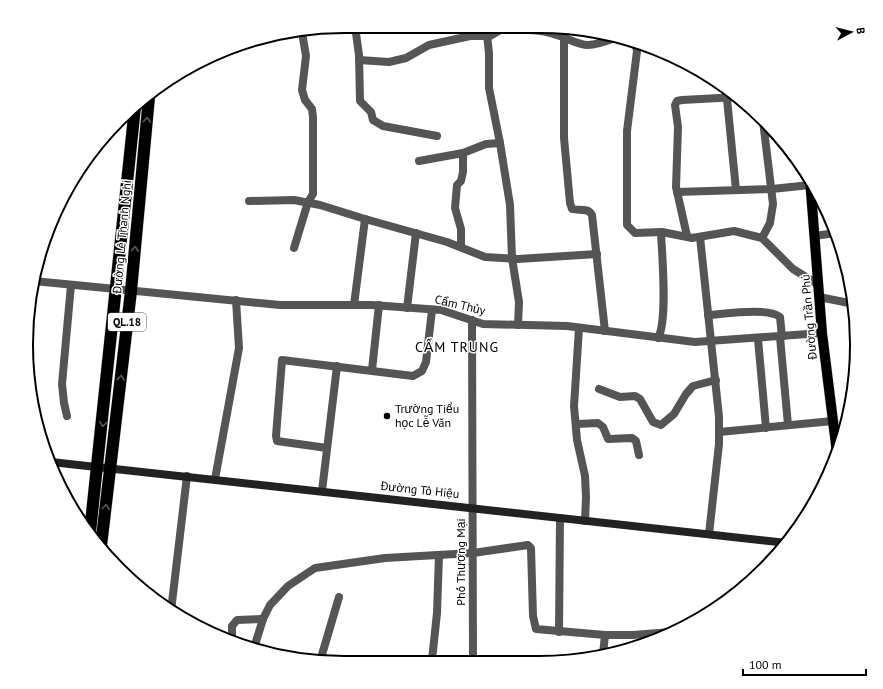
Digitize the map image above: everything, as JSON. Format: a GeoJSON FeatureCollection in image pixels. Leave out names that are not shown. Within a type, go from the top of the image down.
{"type":"FeatureCollection","features":[{"type":"Feature","properties":{"kind":"highway","name":"Đường Lê Thanh Nghị"},"geometry":{"type":"LineString","coordinates":[[91,526],[104,468],[131,291],[149,102]]}},
{"type":"Feature","properties":{"kind":"highway","name":"Đường Lê Thanh Nghị"},"geometry":{"type":"LineString","coordinates":[[101,539],[104,468],[116,290],[134,114]]}},
{"type":"Feature","properties":{"kind":"main road","name":"Đường Trần Phú"},"geometry":{"type":"LineString","coordinates":[[811,194],[822,333],[833,421],[836,434]]}},
{"type":"Feature","properties":{"kind":"street"},"geometry":{"type":"LineString","coordinates":[[356,33],[359,60],[360,101],[371,112],[373,120],[383,126],[437,136]]}},
{"type":"Feature","properties":{"kind":"street"},"geometry":{"type":"LineString","coordinates":[[359,60],[389,62],[406,58],[429,45],[470,36],[487,36],[493,33]]}},
{"type":"Feature","properties":{"kind":"street"},"geometry":{"type":"LineString","coordinates":[[552,34],[579,44],[589,46],[606,41]]}},
{"type":"Feature","properties":{"kind":"street"},"geometry":{"type":"LineString","coordinates":[[294,248],[308,202],[313,194],[313,117],[312,109],[302,90],[306,56],[303,36]]}},
{"type":"Feature","properties":{"kind":"street"},"geometry":{"type":"LineString","coordinates":[[487,36],[489,53],[489,88],[510,204],[512,258],[519,302],[518,326]]}},
{"type":"Feature","properties":{"kind":"street"},"geometry":{"type":"LineString","coordinates":[[564,38],[563,125],[570,203],[572,209],[585,209],[590,211],[592,215],[605,331]]}},
{"type":"Feature","properties":{"kind":"street"},"geometry":{"type":"LineString","coordinates":[[637,49],[627,131],[627,225],[635,233],[661,233],[700,237],[734,231],[762,238],[792,269],[819,285]]}},
{"type":"Feature","properties":{"kind":"street"},"geometry":{"type":"LineString","coordinates":[[687,236],[677,192],[678,127],[675,105],[677,101],[728,98],[736,190]]}},
{"type":"Feature","properties":{"kind":"street"},"geometry":{"type":"LineString","coordinates":[[762,238],[770,223],[773,204],[764,129]]}},
{"type":"Feature","properties":{"kind":"street"},"geometry":{"type":"LineString","coordinates":[[419,161],[463,153],[486,144],[500,143]]}},
{"type":"Feature","properties":{"kind":"street"},"geometry":{"type":"LineString","coordinates":[[460,247],[461,229],[454,208],[456,185],[461,181],[463,172],[463,153]]}},
{"type":"Feature","properties":{"kind":"street"},"geometry":{"type":"LineString","coordinates":[[677,192],[772,189],[805,183]]}},
{"type":"Feature","properties":{"kind":"street"},"geometry":{"type":"LineString","coordinates":[[249,201],[294,200],[308,202],[416,233],[460,247],[485,257],[512,258],[597,254]]}},
{"type":"Feature","properties":{"kind":"street"},"geometry":{"type":"LineString","coordinates":[[354,305],[365,219]]}},
{"type":"Feature","properties":{"kind":"street"},"geometry":{"type":"LineString","coordinates":[[407,308],[416,233]]}},
{"type":"Feature","properties":{"kind":"street"},"geometry":{"type":"LineString","coordinates":[[658,338],[663,312],[664,276],[661,233]]}},
{"type":"Feature","properties":{"kind":"street"},"geometry":{"type":"LineString","coordinates":[[814,236],[829,234]]}},
{"type":"Feature","properties":{"kind":"street"},"geometry":{"type":"LineString","coordinates":[[700,237],[716,380],[719,432],[709,534]]}},
{"type":"Feature","properties":{"kind":"street","name":"Cẩm Thủy"},"geometry":{"type":"LineString","coordinates":[[40,282],[116,290],[280,304],[379,305],[441,310],[483,324],[579,328],[695,342],[758,339],[822,333]]}},
{"type":"Feature","properties":{"kind":"street"},"geometry":{"type":"LineString","coordinates":[[68,416],[64,403],[62,384],[71,285]]}},
{"type":"Feature","properties":{"kind":"street"},"geometry":{"type":"LineString","coordinates":[[819,297],[847,303]]}},
{"type":"Feature","properties":{"kind":"street"},"geometry":{"type":"LineString","coordinates":[[215,479],[239,348],[236,300]]}},
{"type":"Feature","properties":{"kind":"street"},"geometry":{"type":"LineString","coordinates":[[372,370],[379,305]]}},
{"type":"Feature","properties":{"kind":"street"},"geometry":{"type":"LineString","coordinates":[[327,448],[278,441],[276,436],[282,360],[414,376],[422,371],[426,362],[432,310]]}},
{"type":"Feature","properties":{"kind":"street"},"geometry":{"type":"LineString","coordinates":[[708,315],[742,312],[775,313],[780,317],[788,425]]}},
{"type":"Feature","properties":{"kind":"street","name":"Phố Thương Mại"},"geometry":{"type":"LineString","coordinates":[[472,320],[473,656]]}},
{"type":"Feature","properties":{"kind":"street"},"geometry":{"type":"LineString","coordinates":[[579,328],[574,406],[577,424],[577,440],[585,476],[585,521]]}},
{"type":"Feature","properties":{"kind":"street"},"geometry":{"type":"LineString","coordinates":[[758,339],[766,428]]}},
{"type":"Feature","properties":{"kind":"street"},"geometry":{"type":"LineString","coordinates":[[322,491],[338,366]]}},
{"type":"Feature","properties":{"kind":"street"},"geometry":{"type":"LineString","coordinates":[[599,389],[620,397],[635,396],[640,399],[653,422],[661,425],[674,414],[686,394],[693,386],[716,380]]}},
{"type":"Feature","properties":{"kind":"street"},"geometry":{"type":"LineString","coordinates":[[719,432],[833,421]]}},
{"type":"Feature","properties":{"kind":"street"},"geometry":{"type":"LineString","coordinates":[[577,424],[598,423],[603,428],[608,438],[632,438],[636,442],[639,455]]}},
{"type":"Feature","properties":{"kind":"street","name":"Đường Tô Hiệu"},"geometry":{"type":"LineString","coordinates":[[56,463],[779,542]]}},
{"type":"Feature","properties":{"kind":"street"},"geometry":{"type":"LineString","coordinates":[[172,604],[187,476]]}},
{"type":"Feature","properties":{"kind":"street"},"geometry":{"type":"LineString","coordinates":[[559,632],[560,518]]}},
{"type":"Feature","properties":{"kind":"street"},"geometry":{"type":"LineString","coordinates":[[255,642],[262,618],[270,605],[288,586],[315,568],[385,558],[473,554],[530,546],[534,625],[536,629],[643,638]]}},
{"type":"Feature","properties":{"kind":"street"},"geometry":{"type":"LineString","coordinates":[[432,656],[437,613],[439,555]]}},
{"type":"Feature","properties":{"kind":"street"},"geometry":{"type":"LineString","coordinates":[[322,655],[339,597]]}},
{"type":"Feature","properties":{"kind":"street"},"geometry":{"type":"LineString","coordinates":[[232,635],[232,626],[237,620],[262,618]]}},
{"type":"Feature","properties":{"kind":"street"},"geometry":{"type":"LineString","coordinates":[[603,649],[604,635]]}},
{"type":"Feature","properties":{"kind":"place","name":"Trường Tiểu học Lễ Văn"},"geometry":{"type":"Point","coordinates":[387,416]}},
{"type":"Feature","properties":{"kind":"district","name":"CẨM TRUNG"},"geometry":{"type":"Point","coordinates":[457,347]}}]}
